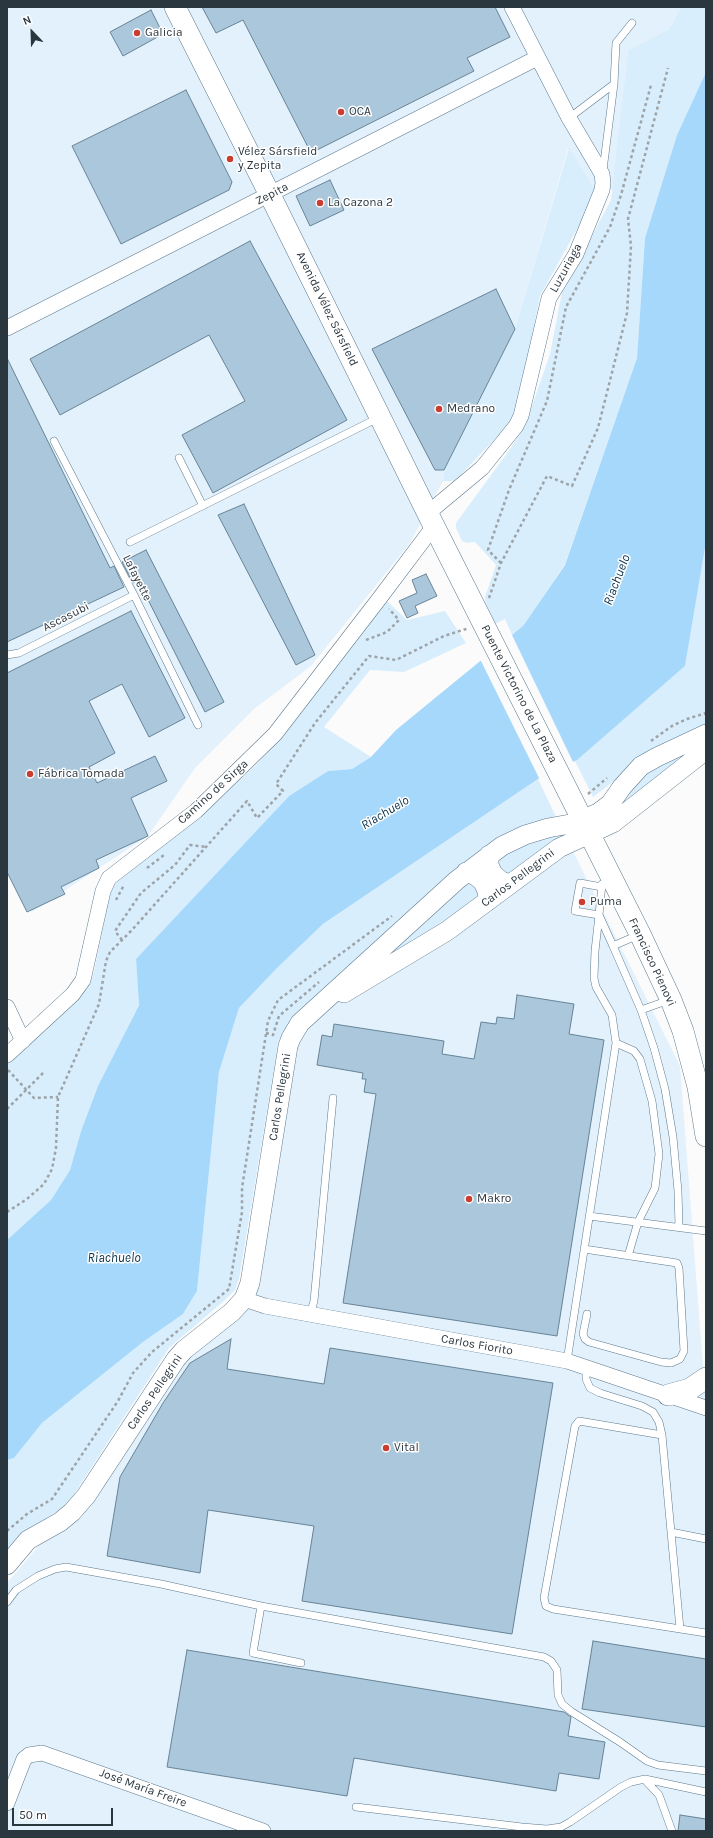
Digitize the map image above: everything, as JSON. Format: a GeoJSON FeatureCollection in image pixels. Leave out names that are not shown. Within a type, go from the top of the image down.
{"type":"FeatureCollection","features":[{"type":"Feature","properties":{"kind":"main road","name":"Avenida Vélez Sársfield"},"geometry":{"type":"LineString","coordinates":[[175,7],[431,520],[483,606]]}},
{"type":"Feature","properties":{"kind":"main road","name":"Puente Victorino de La Plaza"},"geometry":{"type":"LineString","coordinates":[[483,606],[561,776]]}},
{"type":"Feature","properties":{"kind":"main road","name":"Francisco Pienovi"},"geometry":{"type":"LineString","coordinates":[[561,776],[640,934],[671,1000],[691,1058],[698,1087],[706,1136]]}},
{"type":"Feature","properties":{"kind":"main road"},"geometry":{"type":"LineString","coordinates":[[668,1394],[690,1389],[706,1378]]}},
{"type":"Feature","properties":{"kind":"street"},"geometry":{"type":"LineString","coordinates":[[512,7],[569,118],[602,174]]}},
{"type":"Feature","properties":{"kind":"street","name":"Zepita"},"geometry":{"type":"LineString","coordinates":[[7,328],[537,58]]}},
{"type":"Feature","properties":{"kind":"street","name":"Luzuriaga"},"geometry":{"type":"LineString","coordinates":[[431,520],[482,468],[516,426],[522,416],[549,298],[576,254],[602,190],[602,174]]}},
{"type":"Feature","properties":{"kind":"street","name":"Camino de Sirga"},"geometry":{"type":"LineString","coordinates":[[10,1060],[23,1041],[73,994],[83,980],[103,891],[109,878],[196,811],[275,734],[380,600],[431,520]]}},
{"type":"Feature","properties":{"kind":"street","name":"Carlos Pellegrini"},"geometry":{"type":"LineString","coordinates":[[7,1565],[28,1540],[60,1522],[72,1512],[86,1496],[176,1358],[232,1312],[244,1299],[250,1283],[288,1046],[295,1030],[306,1016],[466,872],[489,855],[502,846],[525,835],[583,819],[605,809],[634,772],[647,763],[706,734]]}},
{"type":"Feature","properties":{"kind":"street","name":"Carlos Pellegrini"},"geometry":{"type":"LineString","coordinates":[[583,819],[613,823],[660,784],[706,750]]}},
{"type":"Feature","properties":{"kind":"street"},"geometry":{"type":"LineString","coordinates":[[647,763],[654,763],[660,766],[663,772],[663,778],[660,784]]}},
{"type":"Feature","properties":{"kind":"street","name":"Carlos Pellegrini"},"geometry":{"type":"LineString","coordinates":[[306,1016],[447,931],[559,848],[583,819]]}},
{"type":"Feature","properties":{"kind":"street"},"geometry":{"type":"LineString","coordinates":[[489,855],[489,865],[493,874],[500,881],[510,884]]}},
{"type":"Feature","properties":{"kind":"street"},"geometry":{"type":"LineString","coordinates":[[466,872],[476,876],[483,882],[487,891],[488,901]]}},
{"type":"Feature","properties":{"kind":"street"},"geometry":{"type":"LineString","coordinates":[[7,1007],[23,1041]]}},
{"type":"Feature","properties":{"kind":"street","name":"Carlos Fiorito"},"geometry":{"type":"LineString","coordinates":[[244,1299],[265,1306],[310,1315],[567,1361],[706,1408]]}},
{"type":"Feature","properties":{"kind":"street","name":"José María Freire"},"geometry":{"type":"LineString","coordinates":[[7,1802],[24,1759],[29,1754],[42,1753],[263,1831]]}},
{"type":"Feature","properties":{"kind":"lane"},"geometry":{"type":"LineString","coordinates":[[602,174],[614,84],[616,43],[632,23]]}},
{"type":"Feature","properties":{"kind":"lane"},"geometry":{"type":"LineString","coordinates":[[569,118],[614,84]]}},
{"type":"Feature","properties":{"kind":"lane"},"geometry":{"type":"LineString","coordinates":[[130,542],[380,417]]}},
{"type":"Feature","properties":{"kind":"lane","name":"Lafayette"},"geometry":{"type":"LineString","coordinates":[[54,441],[134,595],[198,725]]}},
{"type":"Feature","properties":{"kind":"lane"},"geometry":{"type":"LineString","coordinates":[[179,458],[203,506]]}},
{"type":"Feature","properties":{"kind":"lane","name":"Ascasubi"},"geometry":{"type":"LineString","coordinates":[[7,655],[19,653],[134,595]]}},
{"type":"Feature","properties":{"kind":"lane"},"geometry":{"type":"LineString","coordinates":[[567,1361],[616,1043],[612,1015],[596,987],[594,978],[594,951],[604,862]]}},
{"type":"Feature","properties":{"kind":"lane"},"geometry":{"type":"LineString","coordinates":[[599,915],[575,911],[580,883],[602,887]]}},
{"type":"Feature","properties":{"kind":"lane"},"geometry":{"type":"LineString","coordinates":[[599,915],[640,1010],[654,1048],[663,1082],[671,1124],[678,1191],[679,1227]]}},
{"type":"Feature","properties":{"kind":"lane"},"geometry":{"type":"LineString","coordinates":[[613,946],[640,934]]}},
{"type":"Feature","properties":{"kind":"lane"},"geometry":{"type":"LineString","coordinates":[[640,1010],[671,1000]]}},
{"type":"Feature","properties":{"kind":"lane"},"geometry":{"type":"LineString","coordinates":[[616,1043],[634,1051],[640,1058],[648,1085],[657,1130],[659,1154],[655,1188],[638,1222],[628,1256]]}},
{"type":"Feature","properties":{"kind":"lane"},"geometry":{"type":"LineString","coordinates":[[310,1315],[314,1300],[334,1098]]}},
{"type":"Feature","properties":{"kind":"lane"},"geometry":{"type":"LineString","coordinates":[[589,1216],[706,1231]]}},
{"type":"Feature","properties":{"kind":"lane"},"geometry":{"type":"LineString","coordinates":[[584,1249],[676,1263],[679,1268],[684,1351],[680,1360],[671,1363],[661,1362],[589,1342],[585,1339],[584,1334],[587,1314]]}},
{"type":"Feature","properties":{"kind":"lane"},"geometry":{"type":"LineString","coordinates":[[586,1367],[586,1379],[590,1388],[642,1406],[653,1412],[659,1422],[662,1435],[680,1629]]}},
{"type":"Feature","properties":{"kind":"lane"},"geometry":{"type":"LineString","coordinates":[[662,1435],[584,1421],[579,1421],[575,1426],[544,1598],[546,1606],[553,1609],[706,1634]]}},
{"type":"Feature","properties":{"kind":"lane"},"geometry":{"type":"LineString","coordinates":[[671,1532],[706,1539]]}},
{"type":"Feature","properties":{"kind":"lane"},"geometry":{"type":"LineString","coordinates":[[7,1602],[16,1590],[38,1576],[55,1569],[66,1567],[161,1584],[261,1606],[544,1657],[551,1661],[557,1670],[558,1695],[562,1704],[572,1712],[647,1761],[658,1765],[706,1771]]}},
{"type":"Feature","properties":{"kind":"lane"},"geometry":{"type":"LineString","coordinates":[[261,1606],[253,1653],[301,1663]]}},
{"type":"Feature","properties":{"kind":"lane"},"geometry":{"type":"LineString","coordinates":[[356,1807],[547,1829],[561,1827],[570,1822],[621,1786],[631,1782],[645,1779],[706,1792]]}},
{"type":"Feature","properties":{"kind":"lane"},"geometry":{"type":"LineString","coordinates":[[645,1779],[659,1795],[672,1831]]}},
{"type":"Feature","properties":{"kind":"path"},"geometry":{"type":"LineString","coordinates":[[483,606],[501,563],[547,476],[572,486],[598,428],[627,313],[631,246],[628,219],[668,68]]}},
{"type":"Feature","properties":{"kind":"path"},"geometry":{"type":"LineString","coordinates":[[501,563],[488,550],[509,490],[547,401],[566,308],[610,227],[621,195],[651,85]]}},
{"type":"Feature","properties":{"kind":"path"},"geometry":{"type":"LineString","coordinates":[[362,641],[387,632],[399,620],[380,600]]}},
{"type":"Feature","properties":{"kind":"path"},"geometry":{"type":"LineString","coordinates":[[7,1212],[27,1199],[44,1184],[52,1169],[56,1148],[58,1097],[99,1004],[106,961],[110,952],[207,847],[247,801],[257,818],[284,791],[276,784],[315,723],[369,656],[396,660],[444,636],[470,628],[473,634]]}},
{"type":"Feature","properties":{"kind":"path"},"geometry":{"type":"LineString","coordinates":[[649,743],[672,726],[706,713]]}},
{"type":"Feature","properties":{"kind":"path"},"geometry":{"type":"LineString","coordinates":[[583,819],[609,777]]}},
{"type":"Feature","properties":{"kind":"path"},"geometry":{"type":"LineString","coordinates":[[122,940],[115,930],[141,893],[175,865],[190,845],[207,847]]}},
{"type":"Feature","properties":{"kind":"path"},"geometry":{"type":"LineString","coordinates":[[145,869],[168,852]]}},
{"type":"Feature","properties":{"kind":"path"},"geometry":{"type":"LineString","coordinates":[[115,906],[122,887],[128,882]]}},
{"type":"Feature","properties":{"kind":"path"},"geometry":{"type":"LineString","coordinates":[[7,1532],[26,1514],[52,1499],[118,1401],[133,1373],[152,1352],[229,1288],[242,1212],[242,1188],[268,1021],[278,1000],[397,912]]}},
{"type":"Feature","properties":{"kind":"path"},"geometry":{"type":"LineString","coordinates":[[10,1060],[8,1070],[34,1098],[58,1097]]}},
{"type":"Feature","properties":{"kind":"path"},"geometry":{"type":"LineString","coordinates":[[7,1109],[43,1073]]}},
{"type":"Feature","properties":{"kind":"shaded area"},"geometry":{"type":"Polygon","coordinates":[[[7,7],[681,7],[669,29],[628,50],[613,189],[597,193],[568,149],[515,329],[444,469],[443,481],[410,543],[311,666],[254,709],[195,768],[148,836],[32,912],[7,865],[7,7]]]}},
{"type":"Feature","properties":{"kind":"shaded area"},"geometry":{"type":"Polygon","coordinates":[[[681,7],[706,7],[706,72],[677,135],[645,238],[637,358],[565,564],[523,626],[512,635],[505,619],[495,624],[485,602],[485,597],[496,565],[475,542],[467,543],[462,541],[456,528],[456,523],[508,452],[525,426],[550,354],[562,292],[611,200],[628,50],[669,29],[681,7]]]}},
{"type":"Feature","properties":{"kind":"shaded area"},"geometry":{"type":"Polygon","coordinates":[[[569,148],[597,193],[540,296],[517,411],[510,423],[455,481],[443,481],[444,470],[515,329],[569,148]]]}},
{"type":"Feature","properties":{"kind":"shaded area"},"geometry":{"type":"Polygon","coordinates":[[[706,542],[706,725],[645,758],[593,797],[575,761],[685,666],[706,542]]]}},
{"type":"Feature","properties":{"kind":"shaded area"},"geometry":{"type":"Polygon","coordinates":[[[387,601],[407,620],[445,611],[466,643],[404,672],[370,670],[324,727],[371,757],[352,769],[328,771],[289,796],[136,959],[139,1004],[96,1091],[81,1131],[70,1170],[51,1200],[7,1240],[7,1064],[31,1041],[62,1015],[88,987],[94,972],[111,887],[199,817],[256,765],[387,601]]]}},
{"type":"Feature","properties":{"kind":"shaded area"},"geometry":{"type":"Polygon","coordinates":[[[706,750],[307,1016],[466,872],[570,824],[647,763],[706,750]]]}},
{"type":"Feature","properties":{"kind":"shaded area"},"geometry":{"type":"Polygon","coordinates":[[[538,779],[557,819],[525,827],[313,1002],[286,1028],[278,1042],[239,1279],[235,1290],[169,1348],[71,1499],[59,1510],[32,1527],[7,1552],[7,1460],[14,1458],[42,1423],[143,1342],[183,1314],[197,1291],[219,1072],[239,1008],[277,968],[323,924],[538,779]]]}},
{"type":"Feature","properties":{"kind":"shaded area"},"geometry":{"type":"Polygon","coordinates":[[[557,819],[680,1066],[706,1406],[706,1831],[7,1831],[7,1583],[47,1536],[79,1513],[171,1352],[231,1303],[241,1288],[282,1043],[557,819]]]}},
{"type":"Feature","properties":{"kind":"water","name":"Riachuelo"},"geometry":{"type":"Polygon","coordinates":[[[706,72],[706,542],[685,666],[577,760],[538,779],[323,924],[277,968],[239,1008],[219,1072],[197,1291],[183,1314],[143,1342],[42,1423],[14,1458],[7,1460],[7,1240],[51,1200],[70,1170],[81,1131],[98,1086],[139,1005],[136,959],[289,796],[328,771],[352,769],[371,757],[396,730],[523,626],[565,565],[637,358],[645,238],[677,135],[706,72]]]}},
{"type":"Feature","properties":{"kind":"pier"},"geometry":{"type":"Polygon","coordinates":[[[511,633],[574,764],[540,780],[480,659],[511,633]]]}},
{"type":"Feature","properties":{"kind":"building","name":"OCA"},"geometry":{"type":"Polygon","coordinates":[[[202,7],[495,7],[510,37],[467,58],[474,71],[311,153],[243,20],[216,33],[202,7]]]}},
{"type":"Feature","properties":{"kind":"building","name":"Galicia"},"geometry":{"type":"Polygon","coordinates":[[[151,10],[163,34],[123,56],[110,32],[151,10]]]}},
{"type":"Feature","properties":{"kind":"building"},"geometry":{"type":"Polygon","coordinates":[[[186,90],[232,182],[229,190],[121,244],[72,146],[186,90]]]}},
{"type":"Feature","properties":{"kind":"building","name":"La Cazona 2"},"geometry":{"type":"Polygon","coordinates":[[[330,180],[344,210],[310,226],[296,196],[330,180]]]}},
{"type":"Feature","properties":{"kind":"building"},"geometry":{"type":"Polygon","coordinates":[[[250,241],[347,420],[213,493],[182,435],[245,401],[209,335],[60,415],[30,359],[250,241]]]}},
{"type":"Feature","properties":{"kind":"building","name":"Medrano"},"geometry":{"type":"Polygon","coordinates":[[[496,289],[515,329],[444,470],[435,470],[372,349],[496,289]]]}},
{"type":"Feature","properties":{"kind":"building"},"geometry":{"type":"Polygon","coordinates":[[[7,358],[110,568],[114,566],[124,587],[7,642],[7,358]]]}},
{"type":"Feature","properties":{"kind":"building"},"geometry":{"type":"Polygon","coordinates":[[[244,504],[315,655],[296,665],[218,515],[244,504]]]}},
{"type":"Feature","properties":{"kind":"building"},"geometry":{"type":"Polygon","coordinates":[[[146,550],[224,702],[205,712],[138,580],[133,583],[122,562],[146,550]]]}},
{"type":"Feature","properties":{"kind":"building"},"geometry":{"type":"Polygon","coordinates":[[[426,574],[437,596],[415,606],[418,613],[407,618],[399,601],[417,593],[412,580],[426,574]]]}},
{"type":"Feature","properties":{"kind":"building"},"geometry":{"type":"Polygon","coordinates":[[[131,611],[185,718],[149,737],[122,684],[89,701],[115,753],[89,767],[97,783],[155,756],[167,781],[131,798],[148,836],[96,860],[99,868],[61,887],[65,894],[27,912],[7,872],[7,673],[131,611]]]}},
{"type":"Feature","properties":{"kind":"building","name":"Makro"},"geometry":{"type":"Polygon","coordinates":[[[517,995],[574,1004],[569,1034],[604,1040],[557,1336],[343,1303],[376,1094],[364,1092],[366,1079],[362,1079],[363,1073],[317,1065],[322,1035],[332,1037],[334,1024],[444,1041],[442,1054],[474,1059],[481,1022],[496,1024],[497,1017],[514,1019],[517,995]]]}},
{"type":"Feature","properties":{"kind":"building","name":"Vital"},"geometry":{"type":"Polygon","coordinates":[[[231,1339],[227,1369],[324,1384],[330,1348],[553,1383],[512,1634],[302,1601],[314,1526],[208,1510],[200,1573],[107,1556],[120,1477],[163,1403],[190,1363],[231,1339]]]}},
{"type":"Feature","properties":{"kind":"building"},"geometry":{"type":"Polygon","coordinates":[[[593,1641],[706,1659],[706,1727],[582,1709],[593,1641]]]}},
{"type":"Feature","properties":{"kind":"building"},"geometry":{"type":"Polygon","coordinates":[[[187,1650],[564,1712],[571,1717],[568,1736],[605,1742],[599,1779],[559,1773],[556,1791],[354,1758],[347,1796],[167,1767],[187,1650]]]}},
{"type":"Feature","properties":{"kind":"building"},"geometry":{"type":"Polygon","coordinates":[[[680,1815],[706,1819],[706,1831],[678,1831],[680,1815]]]}},
{"type":"Feature","properties":{"kind":"place","name":"Galicia"},"geometry":{"type":"Point","coordinates":[137,33]}},
{"type":"Feature","properties":{"kind":"place","name":"OCA"},"geometry":{"type":"Point","coordinates":[341,112]}},
{"type":"Feature","properties":{"kind":"place","name":"Vélez Sársfield y Zepita"},"geometry":{"type":"Point","coordinates":[230,159]}},
{"type":"Feature","properties":{"kind":"place","name":"La Cazona 2"},"geometry":{"type":"Point","coordinates":[320,203]}},
{"type":"Feature","properties":{"kind":"place","name":"Medrano"},"geometry":{"type":"Point","coordinates":[439,409]}},
{"type":"Feature","properties":{"kind":"place","name":"Fábrica Tomada"},"geometry":{"type":"Point","coordinates":[30,774]}},
{"type":"Feature","properties":{"kind":"place","name":"Puma"},"geometry":{"type":"Point","coordinates":[582,902]}},
{"type":"Feature","properties":{"kind":"place","name":"Makro"},"geometry":{"type":"Point","coordinates":[469,1199]}},
{"type":"Feature","properties":{"kind":"place","name":"Vital"},"geometry":{"type":"Point","coordinates":[386,1448]}}]}
